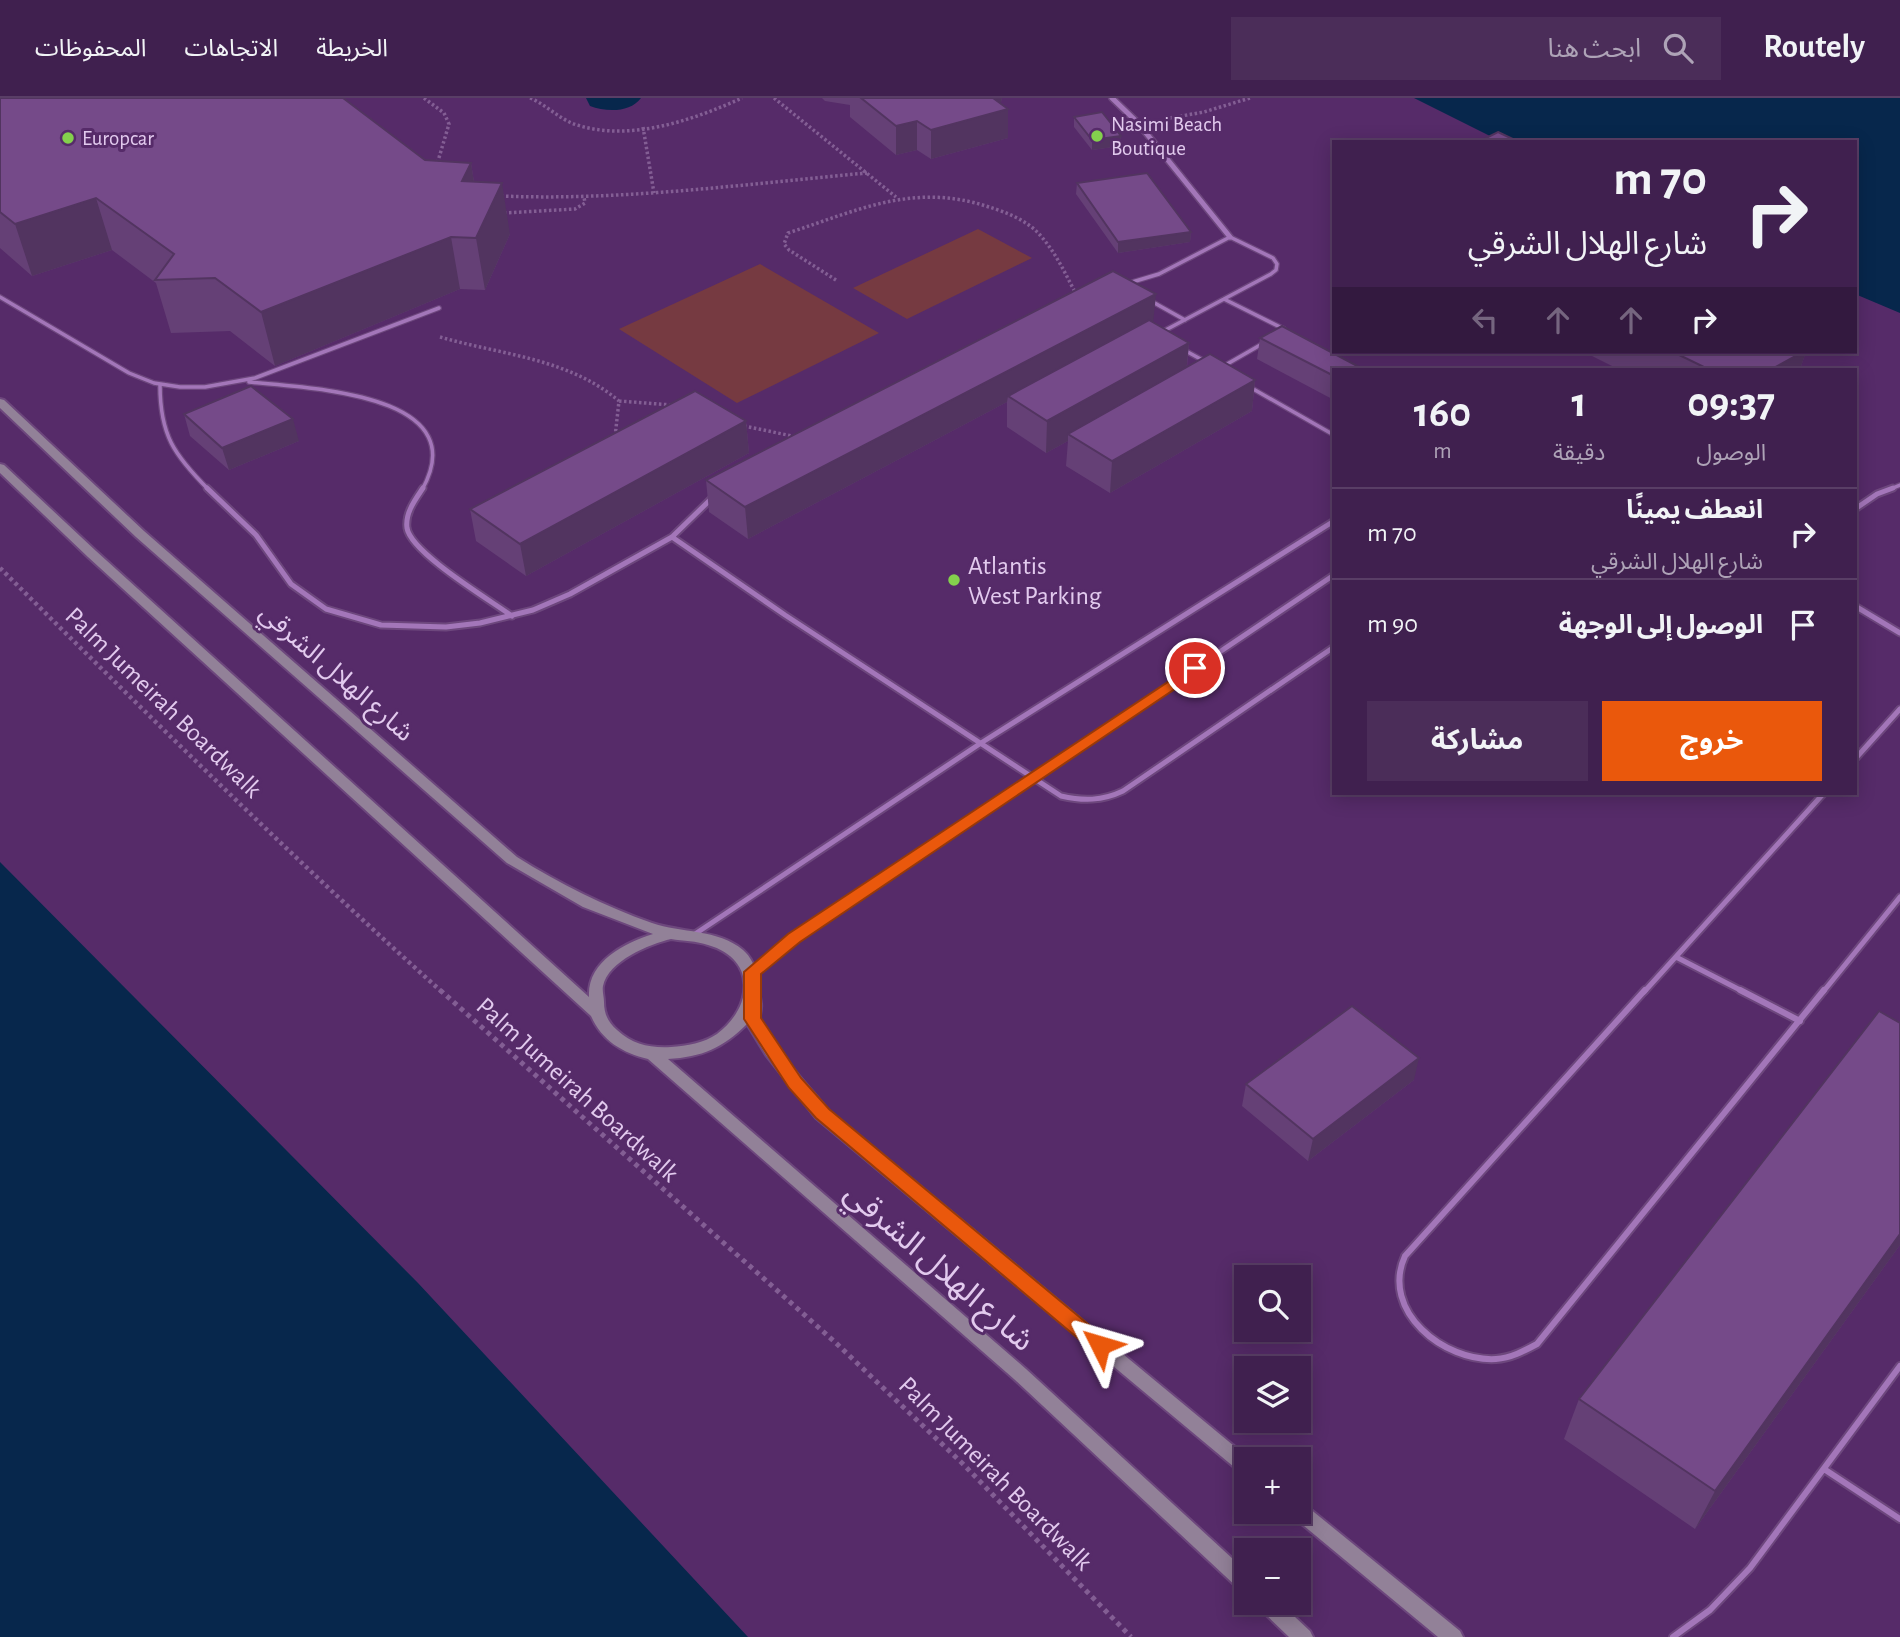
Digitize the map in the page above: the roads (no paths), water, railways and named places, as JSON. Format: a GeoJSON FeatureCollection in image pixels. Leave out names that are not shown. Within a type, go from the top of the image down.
{"type":"FeatureCollection","features":[{"type":"Feature","properties":{"kind":"main road","name":"شارع الهلال الشرقي"},"geometry":{"type":"LineString","coordinates":[[0,402],[140,534],[512,859],[548,883],[589,904],[671,934]]}},
{"type":"Feature","properties":{"kind":"main road","name":"شارع الهلال الشرقي"},"geometry":{"type":"LineString","coordinates":[[0,467],[92,554],[597,1013],[616,1041],[653,1055],[1022,1376],[1234,1572]]}},
{"type":"Feature","properties":{"kind":"main road","name":"شارع الهلال الشرقي"},"geometry":{"type":"LineString","coordinates":[[597,1013],[596,983],[618,955],[654,938],[671,934],[695,934],[730,947],[752,972],[752,1019],[771,1051],[822,1114],[1234,1456]]}},
{"type":"Feature","properties":{"kind":"main road","name":"شارع الهلال الشرقي"},"geometry":{"type":"LineString","coordinates":[[653,1055],[696,1051],[733,1032],[754,1003]]}},
{"type":"Feature","properties":{"kind":"main road"},"geometry":{"type":"LineString","coordinates":[[1311,1521],[1453,1637]]}},
{"type":"Feature","properties":{"kind":"main road"},"geometry":{"type":"LineString","coordinates":[[1280,1615],[1303,1637]]}},
{"type":"Feature","properties":{"kind":"street"},"geometry":{"type":"LineString","coordinates":[[1112,98],[1138,123],[1230,237]]}},
{"type":"Feature","properties":{"kind":"lane"},"geometry":{"type":"LineString","coordinates":[[1079,301],[1159,274],[1230,237],[1273,258],[1277,264],[1276,270],[1270,274],[1157,334],[1167,340]]}},
{"type":"Feature","properties":{"kind":"lane"},"geometry":{"type":"LineString","coordinates":[[1122,285],[1132,291]]}},
{"type":"Feature","properties":{"kind":"lane"},"geometry":{"type":"LineString","coordinates":[[1143,296],[1185,320]]}},
{"type":"Feature","properties":{"kind":"lane"},"geometry":{"type":"LineString","coordinates":[[0,297],[129,373],[160,385],[201,388],[246,382],[439,308]]}},
{"type":"Feature","properties":{"kind":"lane"},"geometry":{"type":"LineString","coordinates":[[1224,299],[1286,331],[1275,337]]}},
{"type":"Feature","properties":{"kind":"lane"},"geometry":{"type":"LineString","coordinates":[[1229,376],[1218,369],[1264,344]]}},
{"type":"Feature","properties":{"kind":"lane"},"geometry":{"type":"LineString","coordinates":[[1177,346],[1208,364]]}},
{"type":"Feature","properties":{"kind":"lane"},"geometry":{"type":"LineString","coordinates":[[246,382],[370,398],[392,404],[410,413],[426,432],[433,452],[433,467],[427,482],[406,519],[411,540],[512,616]]}},
{"type":"Feature","properties":{"kind":"lane"},"geometry":{"type":"LineString","coordinates":[[1241,382],[1332,434]]}},
{"type":"Feature","properties":{"kind":"lane"},"geometry":{"type":"LineString","coordinates":[[160,385],[160,416],[172,447],[194,475],[256,536],[291,584],[305,597],[326,609],[381,625],[446,627],[512,616],[570,594],[672,537],[716,495]]}},
{"type":"Feature","properties":{"kind":"lane"},"geometry":{"type":"LineString","coordinates":[[1857,508],[1877,494],[1900,485]]}},
{"type":"Feature","properties":{"kind":"lane"},"geometry":{"type":"LineString","coordinates":[[695,934],[981,743],[1332,522]]}},
{"type":"Feature","properties":{"kind":"lane"},"geometry":{"type":"LineString","coordinates":[[672,537],[785,615],[1061,796],[1077,800],[1094,801],[1111,797],[1332,648]]}},
{"type":"Feature","properties":{"kind":"lane"},"geometry":{"type":"LineString","coordinates":[[752,972],[794,938],[1332,576]]}},
{"type":"Feature","properties":{"kind":"lane"},"geometry":{"type":"LineString","coordinates":[[1857,607],[1900,632]]}},
{"type":"Feature","properties":{"kind":"lane"},"geometry":{"type":"LineString","coordinates":[[1857,757],[1900,709]]}},
{"type":"Feature","properties":{"kind":"lane"},"geometry":{"type":"LineString","coordinates":[[1822,795],[1405,1256],[1398,1274],[1400,1295],[1409,1315],[1425,1333],[1445,1347],[1470,1356],[1495,1359],[1518,1354],[1537,1344],[1900,897]]}},
{"type":"Feature","properties":{"kind":"lane"},"geometry":{"type":"LineString","coordinates":[[1676,957],[1800,1021]]}},
{"type":"Feature","properties":{"kind":"lane"},"geometry":{"type":"LineString","coordinates":[[1672,1637],[1710,1610],[1750,1568],[1900,1366]]}},
{"type":"Feature","properties":{"kind":"lane"},"geometry":{"type":"LineString","coordinates":[[1824,1469],[1900,1519]]}},
{"type":"Feature","properties":{"kind":"water"},"geometry":{"type":"Polygon","coordinates":[[[586,98],[641,98],[624,109],[610,110],[590,106],[586,98]]]}},
{"type":"Feature","properties":{"kind":"water"},"geometry":{"type":"Polygon","coordinates":[[[1414,98],[1900,98],[1900,313],[1857,295],[1857,140],[1498,140],[1414,98]]]}},
{"type":"Feature","properties":{"kind":"water"},"geometry":{"type":"Polygon","coordinates":[[[0,862],[418,1283],[748,1637],[0,1637],[0,862]]]}},
{"type":"Feature","properties":{"kind":"place","name":"Nasimi Beach Boutique"},"geometry":{"type":"Point","coordinates":[1097,136]}},
{"type":"Feature","properties":{"kind":"place","name":"Europcar"},"geometry":{"type":"Point","coordinates":[68,138]}},
{"type":"Feature","properties":{"kind":"place","name":"Atlantis West Parking"},"geometry":{"type":"Point","coordinates":[954,580]}}]}
